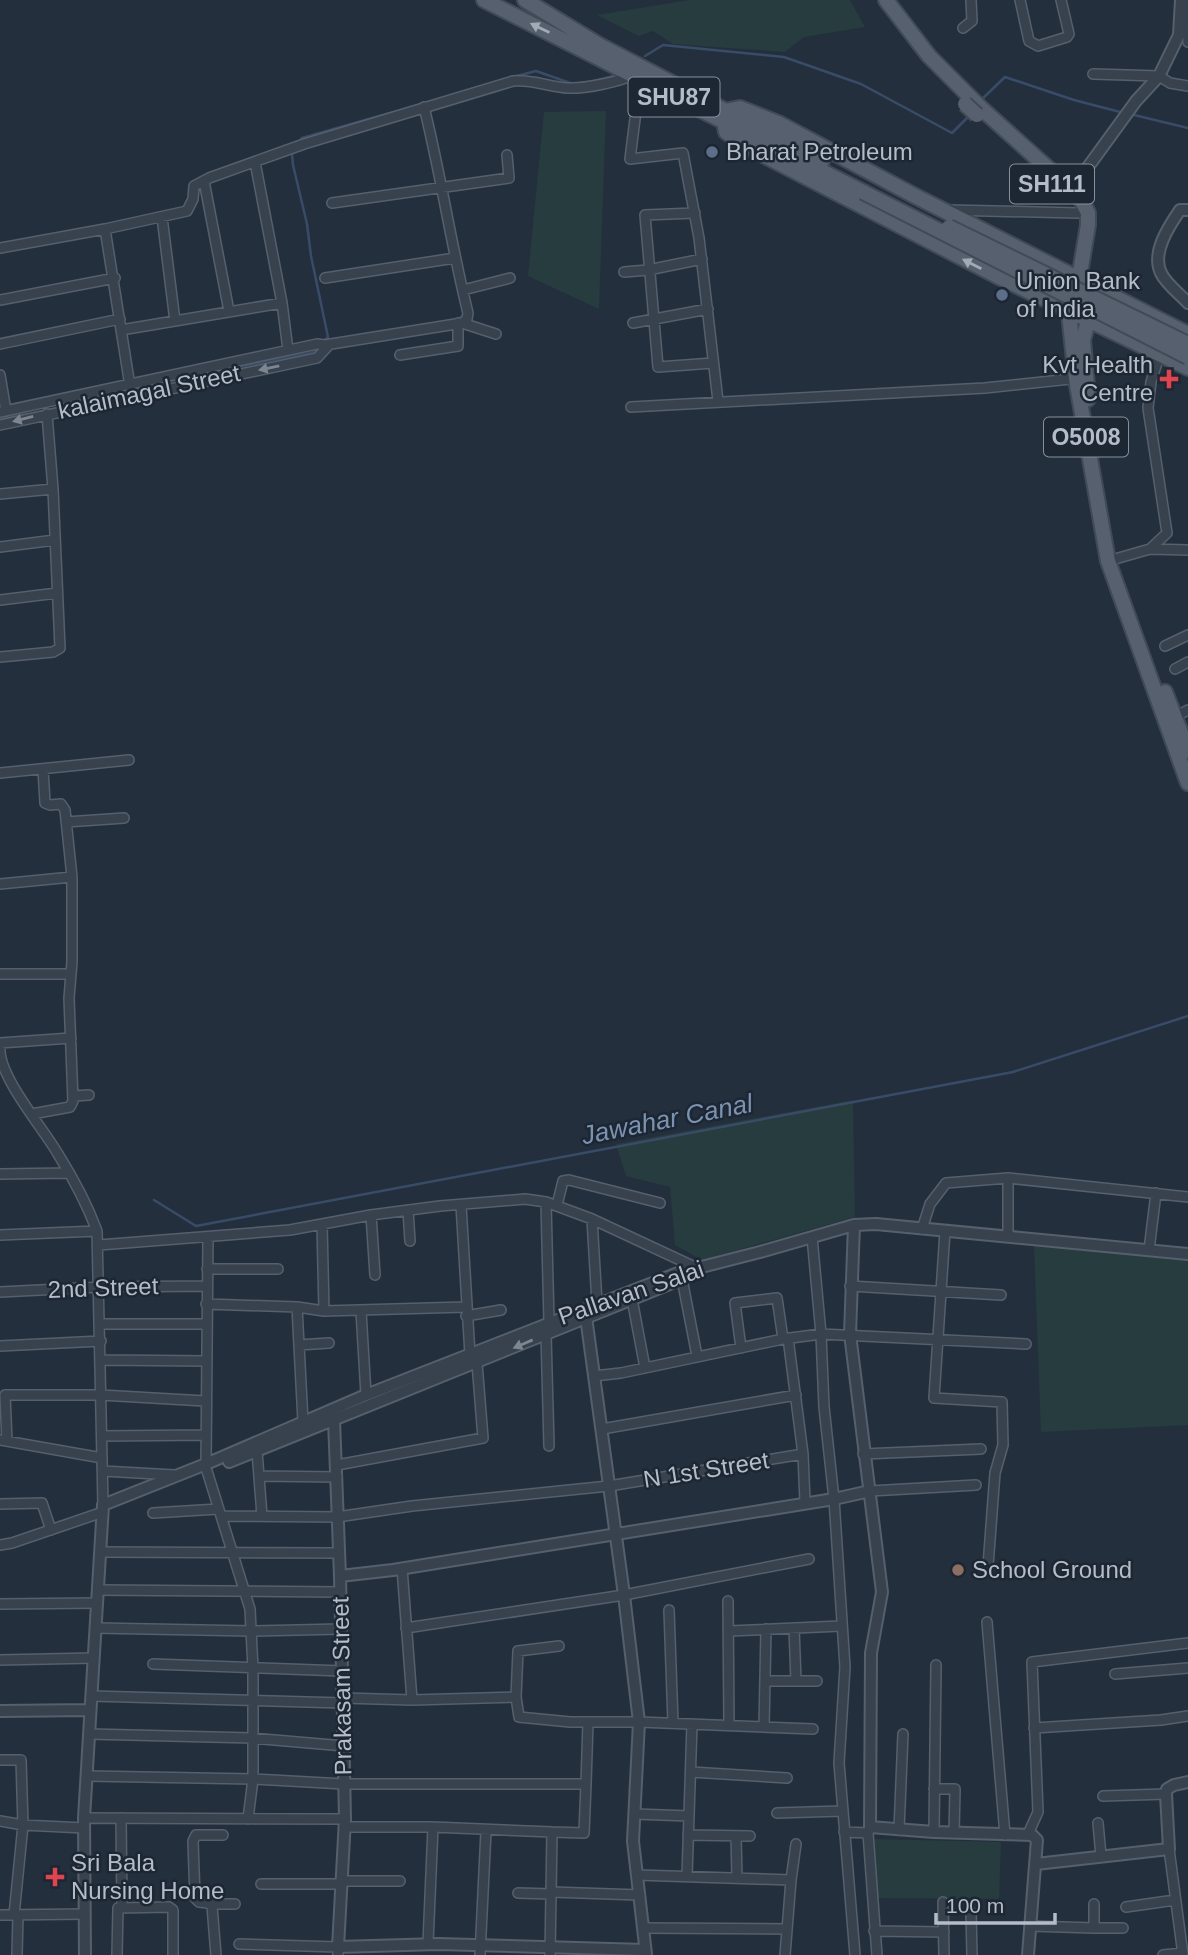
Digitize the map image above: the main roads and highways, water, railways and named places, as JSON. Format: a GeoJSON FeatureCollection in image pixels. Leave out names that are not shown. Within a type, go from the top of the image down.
{"type":"FeatureCollection","features":[{"type":"Feature","properties":{"kind":"main road","name":"SHU87"},"geometry":{"type":"LineString","coordinates":[[484,0],[597,50],[636,74]]}},
{"type":"Feature","properties":{"kind":"main road","name":"SHU87"},"geometry":{"type":"LineString","coordinates":[[525,0],[636,74],[725,116],[1188,357]]}},
{"type":"Feature","properties":{"kind":"main road","name":"SH111"},"geometry":{"type":"LineString","coordinates":[[878,0],[923,62],[968,101]]}},
{"type":"Feature","properties":{"kind":"main road","name":"SH111"},"geometry":{"type":"LineString","coordinates":[[886,0],[968,101],[1079,213],[1076,277]]}},
{"type":"Feature","properties":{"kind":"main road"},"geometry":{"type":"LineString","coordinates":[[1188,334],[778,123],[740,108],[725,116],[726,132],[746,146],[1069,313],[1142,344],[1188,368]]}},
{"type":"Feature","properties":{"kind":"main road","name":"SH111"},"geometry":{"type":"LineString","coordinates":[[979,112],[1072,189],[1088,213],[1088,225],[1076,277]]}},
{"type":"Feature","properties":{"kind":"main road","name":"SHU87"},"geometry":{"type":"LineString","coordinates":[[865,188],[1188,344]]}},
{"type":"Feature","properties":{"kind":"main road"},"geometry":{"type":"LineString","coordinates":[[1020,287],[1035,255]]}},
{"type":"Feature","properties":{"kind":"main road","name":"O5008"},"geometry":{"type":"LineString","coordinates":[[1069,313],[1111,560],[1176,716]]}},
{"type":"Feature","properties":{"kind":"main road"},"geometry":{"type":"LineString","coordinates":[[1142,344],[1156,317]]}},
{"type":"Feature","properties":{"kind":"main road","name":"O5008"},"geometry":{"type":"LineString","coordinates":[[1081,378],[1083,340],[1088,321]]}},
{"type":"Feature","properties":{"kind":"main road"},"geometry":{"type":"LineString","coordinates":[[1176,716],[1188,751]]}},
{"type":"Feature","properties":{"kind":"main road"},"geometry":{"type":"LineString","coordinates":[[1176,716],[1188,783]]}},
{"type":"Feature","properties":{"kind":"waterway"},"geometry":{"type":"LineString","coordinates":[[645,56],[663,45],[784,57],[861,84],[952,133],[969,116]]}},
{"type":"Feature","properties":{"kind":"waterway"},"geometry":{"type":"LineString","coordinates":[[513,77],[536,71],[573,84]]}},
{"type":"Feature","properties":{"kind":"waterway"},"geometry":{"type":"LineString","coordinates":[[590,82],[613,76]]}},
{"type":"Feature","properties":{"kind":"waterway"},"geometry":{"type":"LineString","coordinates":[[981,100],[1005,77],[1124,113]]}},
{"type":"Feature","properties":{"kind":"waterway"},"geometry":{"type":"LineString","coordinates":[[299,142],[302,138],[446,97]]}},
{"type":"Feature","properties":{"kind":"waterway"},"geometry":{"type":"LineString","coordinates":[[1130,114],[1188,128]]}},
{"type":"Feature","properties":{"kind":"waterway"},"geometry":{"type":"LineString","coordinates":[[294,151],[293,165],[328,337],[324,341]]}},
{"type":"Feature","properties":{"kind":"waterway"},"geometry":{"type":"LineString","coordinates":[[0,419],[38,408],[314,352],[320,346]]}},
{"type":"Feature","properties":{"kind":"waterway","name":"Jawahar Canal"},"geometry":{"type":"LineString","coordinates":[[154,1200],[196,1226],[1013,1072],[1188,1016]]}},
{"type":"Feature","properties":{"kind":"place","name":"Bharat Petroleum"},"geometry":{"type":"Point","coordinates":[712,152]}},
{"type":"Feature","properties":{"kind":"place","name":"Union Bank of India"},"geometry":{"type":"Point","coordinates":[1002,295]}},
{"type":"Feature","properties":{"kind":"place","name":"Kvt Health Centre"},"geometry":{"type":"Point","coordinates":[1169,379]}},
{"type":"Feature","properties":{"kind":"place","name":"School Ground"},"geometry":{"type":"Point","coordinates":[958,1570]}},
{"type":"Feature","properties":{"kind":"place","name":"Sri Bala Nursing Home"},"geometry":{"type":"Point","coordinates":[55,1877]}}]}
